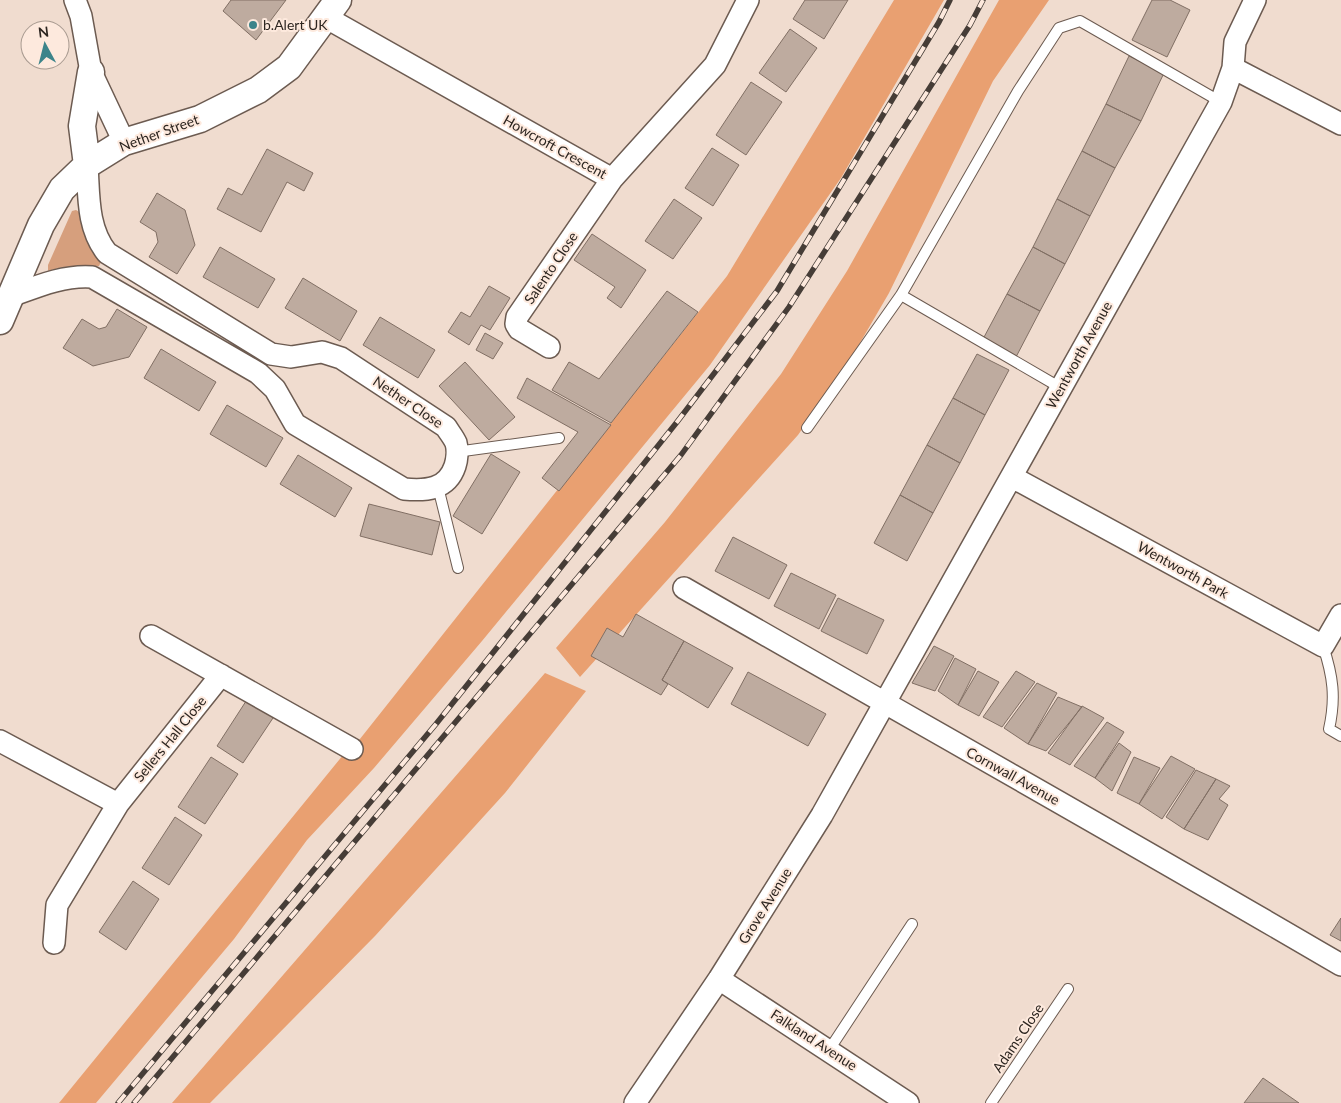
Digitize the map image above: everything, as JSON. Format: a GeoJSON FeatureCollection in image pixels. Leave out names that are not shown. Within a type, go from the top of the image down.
{"type":"FeatureCollection","features":[{"type":"Feature","properties":{"kind":"street","name":"Howcroft Crescent"},"geometry":{"type":"LineString","coordinates":[[333,9],[612,179],[715,65],[748,0]]}},
{"type":"Feature","properties":{"kind":"street","name":"Wentworth Avenue"},"geometry":{"type":"LineString","coordinates":[[884,703],[1221,102],[1233,68],[1236,42],[1255,0]]}},
{"type":"Feature","properties":{"kind":"street"},"geometry":{"type":"LineString","coordinates":[[82,5],[91,72],[82,126],[87,165]]}},
{"type":"Feature","properties":{"kind":"street","name":"Nether Street"},"geometry":{"type":"LineString","coordinates":[[0,321],[41,225],[62,189],[87,165],[124,142],[200,119],[258,90],[289,67],[333,9]]}},
{"type":"Feature","properties":{"kind":"street"},"geometry":{"type":"LineString","coordinates":[[1233,68],[1341,124]]}},
{"type":"Feature","properties":{"kind":"street"},"geometry":{"type":"LineString","coordinates":[[91,72],[124,142]]}},
{"type":"Feature","properties":{"kind":"street","name":"Nether Close"},"geometry":{"type":"LineString","coordinates":[[87,165],[89,208],[96,240],[107,253],[271,354],[291,357],[322,352],[341,358],[446,427],[456,443],[456,452]]}},
{"type":"Feature","properties":{"kind":"street","name":"Salento Close"},"geometry":{"type":"LineString","coordinates":[[549,347],[519,329],[516,324],[518,317],[612,179]]}},
{"type":"Feature","properties":{"kind":"street"},"geometry":{"type":"LineString","coordinates":[[12,296],[42,284],[78,276],[92,277],[258,373],[274,389],[295,424],[404,489],[422,490],[438,487],[452,476],[457,460],[456,452]]}},
{"type":"Feature","properties":{"kind":"street","name":"Wentworth Park"},"geometry":{"type":"LineString","coordinates":[[1012,477],[1323,646]]}},
{"type":"Feature","properties":{"kind":"street","name":"Cornwall Avenue"},"geometry":{"type":"LineString","coordinates":[[684,588],[1148,851],[1341,965]]}},
{"type":"Feature","properties":{"kind":"street"},"geometry":{"type":"LineString","coordinates":[[1323,646],[1341,614]]}},
{"type":"Feature","properties":{"kind":"street"},"geometry":{"type":"LineString","coordinates":[[151,636],[352,750]]}},
{"type":"Feature","properties":{"kind":"street","name":"Sellers Hall Close"},"geometry":{"type":"LineString","coordinates":[[54,943],[56,905],[118,804],[221,675]]}},
{"type":"Feature","properties":{"kind":"street","name":"Grove Avenue"},"geometry":{"type":"LineString","coordinates":[[635,1103],[719,979],[822,815],[884,703]]}},
{"type":"Feature","properties":{"kind":"street"},"geometry":{"type":"LineString","coordinates":[[0,740],[118,804]]}},
{"type":"Feature","properties":{"kind":"street","name":"Falkland Avenue"},"geometry":{"type":"LineString","coordinates":[[719,979],[908,1103]]}},
{"type":"Feature","properties":{"kind":"lane"},"geometry":{"type":"LineString","coordinates":[[807,428],[901,295],[1018,91],[1059,28],[1080,21],[1221,102]]}},
{"type":"Feature","properties":{"kind":"lane"},"geometry":{"type":"LineString","coordinates":[[901,295],[1061,388]]}},
{"type":"Feature","properties":{"kind":"lane"},"geometry":{"type":"LineString","coordinates":[[456,452],[559,438]]}},
{"type":"Feature","properties":{"kind":"lane"},"geometry":{"type":"LineString","coordinates":[[438,487],[458,568]]}},
{"type":"Feature","properties":{"kind":"lane"},"geometry":{"type":"LineString","coordinates":[[1323,646],[1332,674],[1333,711],[1329,729],[1341,736]]}},
{"type":"Feature","properties":{"kind":"lane"},"geometry":{"type":"LineString","coordinates":[[829,1050],[912,924]]}},
{"type":"Feature","properties":{"kind":"lane","name":"Adams Close"},"geometry":{"type":"LineString","coordinates":[[991,1103],[1068,989]]}},
{"type":"Feature","properties":{"kind":"shaded area"},"geometry":{"type":"Polygon","coordinates":[[[894,0],[944,0],[841,178],[710,365],[482,641],[374,768],[307,840],[234,939],[96,1103],[59,1103],[348,749],[352,749],[727,276],[894,0]]]}},
{"type":"Feature","properties":{"kind":"shaded area"},"geometry":{"type":"Polygon","coordinates":[[[999,0],[1049,0],[993,81],[889,293],[850,360],[798,435],[580,677],[556,648],[665,522],[781,374],[847,271],[999,0]]]}},
{"type":"Feature","properties":{"kind":"shaded area"},"geometry":{"type":"Polygon","coordinates":[[[76,210],[81,213],[87,241],[101,262],[99,266],[62,267],[48,271],[48,265],[72,211],[76,210]]]}},
{"type":"Feature","properties":{"kind":"shaded area"},"geometry":{"type":"Polygon","coordinates":[[[545,673],[586,691],[505,793],[375,936],[210,1103],[172,1103],[545,673]]]}},
{"type":"Feature","properties":{"kind":"building","name":"b.Alert UK"},"geometry":{"type":"Polygon","coordinates":[[[231,0],[286,0],[256,40],[223,11],[231,0]]]}},
{"type":"Feature","properties":{"kind":"building"},"geometry":{"type":"Polygon","coordinates":[[[805,0],[848,0],[824,39],[793,19],[805,0]]]}},
{"type":"Feature","properties":{"kind":"building"},"geometry":{"type":"Polygon","coordinates":[[[1152,0],[1170,0],[1190,10],[1167,57],[1132,40],[1152,0]]]}},
{"type":"Feature","properties":{"kind":"building"},"geometry":{"type":"Polygon","coordinates":[[[790,29],[817,48],[786,92],[759,73],[790,29]]]}},
{"type":"Feature","properties":{"kind":"building"},"geometry":{"type":"Polygon","coordinates":[[[1129,56],[1164,73],[1141,121],[1106,104],[1129,56]]]}},
{"type":"Feature","properties":{"kind":"building"},"geometry":{"type":"Polygon","coordinates":[[[751,82],[782,102],[746,155],[716,135],[751,82]]]}},
{"type":"Feature","properties":{"kind":"building"},"geometry":{"type":"Polygon","coordinates":[[[1106,104],[1141,121],[1115,168],[1082,151],[1106,104]]]}},
{"type":"Feature","properties":{"kind":"building"},"geometry":{"type":"Polygon","coordinates":[[[712,148],[739,165],[713,206],[685,188],[712,148]]]}},
{"type":"Feature","properties":{"kind":"building"},"geometry":{"type":"Polygon","coordinates":[[[267,149],[313,173],[304,191],[287,182],[261,232],[217,209],[228,188],[242,195],[267,149]]]}},
{"type":"Feature","properties":{"kind":"building"},"geometry":{"type":"Polygon","coordinates":[[[1082,151],[1115,168],[1090,216],[1057,199],[1082,151]]]}},
{"type":"Feature","properties":{"kind":"building"},"geometry":{"type":"Polygon","coordinates":[[[157,193],[185,210],[195,245],[177,274],[149,257],[158,242],[156,232],[140,222],[157,193]]]}},
{"type":"Feature","properties":{"kind":"building"},"geometry":{"type":"Polygon","coordinates":[[[674,199],[702,218],[673,259],[645,241],[674,199]]]}},
{"type":"Feature","properties":{"kind":"building"},"geometry":{"type":"Polygon","coordinates":[[[1057,199],[1090,216],[1065,264],[1033,247],[1057,199]]]}},
{"type":"Feature","properties":{"kind":"building"},"geometry":{"type":"Polygon","coordinates":[[[592,234],[646,270],[621,308],[607,298],[615,287],[574,260],[592,234]]]}},
{"type":"Feature","properties":{"kind":"building"},"geometry":{"type":"Polygon","coordinates":[[[220,247],[275,279],[258,308],[203,277],[220,247]]]}},
{"type":"Feature","properties":{"kind":"building"},"geometry":{"type":"Polygon","coordinates":[[[1033,247],[1065,264],[1040,311],[1007,294],[1033,247]]]}},
{"type":"Feature","properties":{"kind":"building"},"geometry":{"type":"Polygon","coordinates":[[[303,278],[357,311],[340,341],[285,308],[303,278]]]}},
{"type":"Feature","properties":{"kind":"building"},"geometry":{"type":"Polygon","coordinates":[[[489,286],[510,298],[490,330],[481,325],[469,345],[448,332],[461,312],[470,317],[489,286]]]}},
{"type":"Feature","properties":{"kind":"building"},"geometry":{"type":"Polygon","coordinates":[[[667,291],[698,312],[611,423],[552,390],[569,362],[599,379],[667,291]]]}},
{"type":"Feature","properties":{"kind":"building"},"geometry":{"type":"Polygon","coordinates":[[[1007,294],[1040,311],[1016,357],[983,339],[1007,294]]]}},
{"type":"Feature","properties":{"kind":"building"},"geometry":{"type":"Polygon","coordinates":[[[117,309],[147,327],[129,357],[93,366],[63,348],[82,319],[99,329],[106,327],[117,309]]]}},
{"type":"Feature","properties":{"kind":"building"},"geometry":{"type":"Polygon","coordinates":[[[380,317],[435,350],[418,378],[363,345],[380,317]]]}},
{"type":"Feature","properties":{"kind":"building"},"geometry":{"type":"Polygon","coordinates":[[[485,333],[503,343],[493,359],[476,350],[485,333]]]}},
{"type":"Feature","properties":{"kind":"building"},"geometry":{"type":"Polygon","coordinates":[[[161,349],[216,382],[199,411],[144,378],[161,349]]]}},
{"type":"Feature","properties":{"kind":"building"},"geometry":{"type":"Polygon","coordinates":[[[977,354],[1009,370],[985,415],[953,398],[977,354]]]}},
{"type":"Feature","properties":{"kind":"building"},"geometry":{"type":"Polygon","coordinates":[[[465,362],[515,417],[489,440],[439,386],[465,362]]]}},
{"type":"Feature","properties":{"kind":"building"},"geometry":{"type":"Polygon","coordinates":[[[527,378],[611,425],[559,491],[542,478],[578,432],[517,398],[527,378]]]}},
{"type":"Feature","properties":{"kind":"building"},"geometry":{"type":"Polygon","coordinates":[[[953,398],[985,415],[960,463],[927,445],[953,398]]]}},
{"type":"Feature","properties":{"kind":"building"},"geometry":{"type":"Polygon","coordinates":[[[227,405],[283,438],[266,467],[210,434],[227,405]]]}},
{"type":"Feature","properties":{"kind":"building"},"geometry":{"type":"Polygon","coordinates":[[[927,445],[960,463],[933,513],[900,495],[927,445]]]}},
{"type":"Feature","properties":{"kind":"building"},"geometry":{"type":"Polygon","coordinates":[[[491,454],[520,472],[482,534],[453,516],[491,454]]]}},
{"type":"Feature","properties":{"kind":"building"},"geometry":{"type":"Polygon","coordinates":[[[298,455],[352,488],[335,517],[280,484],[298,455]]]}},
{"type":"Feature","properties":{"kind":"building"},"geometry":{"type":"Polygon","coordinates":[[[900,495],[933,513],[907,561],[874,543],[900,495]]]}},
{"type":"Feature","properties":{"kind":"building"},"geometry":{"type":"Polygon","coordinates":[[[369,504],[440,522],[432,555],[360,536],[369,504]]]}},
{"type":"Feature","properties":{"kind":"building"},"geometry":{"type":"Polygon","coordinates":[[[733,537],[787,565],[769,599],[715,571],[733,537]]]}},
{"type":"Feature","properties":{"kind":"building"},"geometry":{"type":"Polygon","coordinates":[[[791,573],[836,595],[819,629],[774,606],[791,573]]]}},
{"type":"Feature","properties":{"kind":"building"},"geometry":{"type":"Polygon","coordinates":[[[838,598],[884,620],[867,654],[821,631],[838,598]]]}},
{"type":"Feature","properties":{"kind":"building"},"geometry":{"type":"Polygon","coordinates":[[[636,614],[684,641],[662,680],[668,684],[661,695],[591,656],[607,628],[623,637],[636,614]]]}},
{"type":"Feature","properties":{"kind":"building"},"geometry":{"type":"Polygon","coordinates":[[[684,641],[733,668],[708,708],[662,680],[684,641]]]}},
{"type":"Feature","properties":{"kind":"building"},"geometry":{"type":"Polygon","coordinates":[[[934,646],[954,656],[935,691],[912,683],[934,646]]]}},
{"type":"Feature","properties":{"kind":"building"},"geometry":{"type":"Polygon","coordinates":[[[955,658],[976,669],[958,705],[938,691],[955,658]]]}},
{"type":"Feature","properties":{"kind":"building"},"geometry":{"type":"Polygon","coordinates":[[[978,671],[999,682],[979,716],[958,705],[978,671]]]}},
{"type":"Feature","properties":{"kind":"building"},"geometry":{"type":"Polygon","coordinates":[[[1016,671],[1035,682],[1002,727],[983,717],[1016,671]]]}},
{"type":"Feature","properties":{"kind":"building"},"geometry":{"type":"Polygon","coordinates":[[[748,672],[826,714],[808,746],[731,704],[748,672]]]}},
{"type":"Feature","properties":{"kind":"building"},"geometry":{"type":"Polygon","coordinates":[[[1037,683],[1057,693],[1028,744],[1004,728],[1037,683]]]}},
{"type":"Feature","properties":{"kind":"building"},"geometry":{"type":"Polygon","coordinates":[[[250,695],[277,712],[243,763],[217,746],[250,695]]]}},
{"type":"Feature","properties":{"kind":"building"},"geometry":{"type":"Polygon","coordinates":[[[1058,697],[1082,707],[1046,751],[1028,744],[1058,697]]]}},
{"type":"Feature","properties":{"kind":"building"},"geometry":{"type":"Polygon","coordinates":[[[1082,706],[1104,718],[1070,765],[1048,753],[1082,706]]]}},
{"type":"Feature","properties":{"kind":"building"},"geometry":{"type":"Polygon","coordinates":[[[1107,722],[1124,732],[1095,778],[1074,766],[1107,722]]]}},
{"type":"Feature","properties":{"kind":"building"},"geometry":{"type":"Polygon","coordinates":[[[1119,743],[1131,752],[1112,791],[1095,778],[1119,743]]]}},
{"type":"Feature","properties":{"kind":"building"},"geometry":{"type":"Polygon","coordinates":[[[1171,756],[1195,769],[1162,819],[1139,804],[1171,756]]]}},
{"type":"Feature","properties":{"kind":"building"},"geometry":{"type":"Polygon","coordinates":[[[211,757],[238,774],[205,824],[178,807],[211,757]]]}},
{"type":"Feature","properties":{"kind":"building"},"geometry":{"type":"Polygon","coordinates":[[[1134,757],[1160,768],[1139,804],[1117,793],[1134,757]]]}},
{"type":"Feature","properties":{"kind":"building"},"geometry":{"type":"Polygon","coordinates":[[[1196,770],[1216,779],[1184,829],[1166,817],[1196,770]]]}},
{"type":"Feature","properties":{"kind":"building"},"geometry":{"type":"Polygon","coordinates":[[[1216,779],[1230,786],[1219,799],[1228,805],[1208,840],[1184,829],[1216,779]]]}},
{"type":"Feature","properties":{"kind":"building"},"geometry":{"type":"Polygon","coordinates":[[[175,817],[202,835],[169,885],[142,868],[175,817]]]}},
{"type":"Feature","properties":{"kind":"building"},"geometry":{"type":"Polygon","coordinates":[[[133,881],[159,899],[126,950],[99,932],[133,881]]]}},
{"type":"Feature","properties":{"kind":"building"},"geometry":{"type":"Polygon","coordinates":[[[1341,918],[1341,941],[1330,935],[1341,918]]]}},
{"type":"Feature","properties":{"kind":"building"},"geometry":{"type":"Polygon","coordinates":[[[1263,1078],[1299,1103],[1244,1103],[1263,1078]]]}},
{"type":"Feature","properties":{"kind":"railway"},"geometry":{"type":"LineString","coordinates":[[118,1103],[436,724],[677,422],[777,291],[939,22],[950,0]]}},
{"type":"Feature","properties":{"kind":"railway"},"geometry":{"type":"LineString","coordinates":[[134,1103],[681,455],[789,307],[970,25],[983,0]]}},
{"type":"Feature","properties":{"kind":"place","name":"b.Alert UK"},"geometry":{"type":"Point","coordinates":[253,25]}}]}
